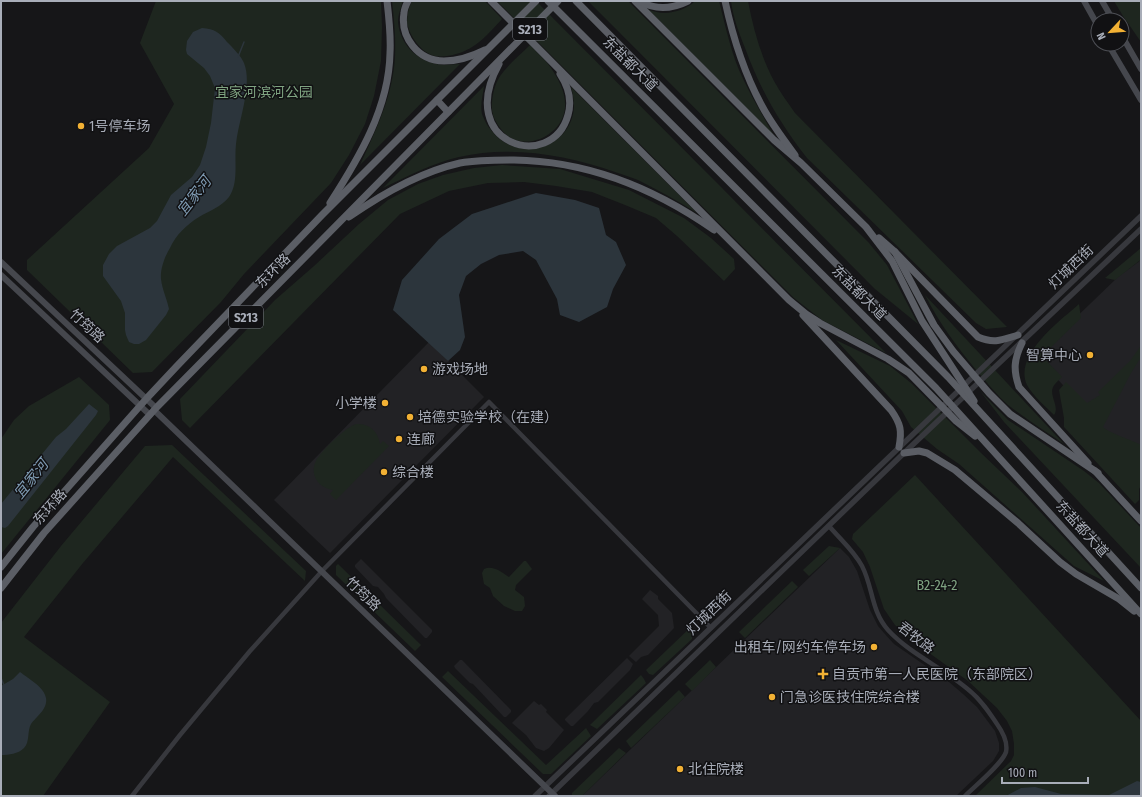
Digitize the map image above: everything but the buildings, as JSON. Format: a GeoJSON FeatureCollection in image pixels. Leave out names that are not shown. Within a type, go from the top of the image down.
{"type":"FeatureCollection","features":[{"type":"Feature","properties":{"kind":"highway"},"geometry":{"type":"LineString","coordinates":[[322,215],[348,174],[361,149],[376,118],[384,92],[390,55],[390,29],[387,1]]}},
{"type":"Feature","properties":{"kind":"highway"},"geometry":{"type":"LineString","coordinates":[[408,1],[404,12],[404,28],[409,41],[418,52],[428,58],[442,61],[456,60],[491,47]]}},
{"type":"Feature","properties":{"kind":"highway"},"geometry":{"type":"LineString","coordinates":[[492,1],[789,300],[891,410],[898,420],[901,433],[899,447]]}},
{"type":"Feature","properties":{"kind":"highway","name":"东环路"},"geometry":{"type":"LineString","coordinates":[[1,567],[33,527],[147,398],[322,215],[536,1]]}},
{"type":"Feature","properties":{"kind":"highway","name":"东盐都大道"},"geometry":{"type":"LineString","coordinates":[[548,1],[936,388],[1141,615]]}},
{"type":"Feature","properties":{"kind":"highway","name":"东环路"},"geometry":{"type":"LineString","coordinates":[[1,588],[44,533],[153,411],[558,1]]}},
{"type":"Feature","properties":{"kind":"highway","name":"东盐都大道"},"geometry":{"type":"LineString","coordinates":[[576,1],[942,372],[1141,588]]}},
{"type":"Feature","properties":{"kind":"highway"},"geometry":{"type":"LineString","coordinates":[[635,1],[774,140],[801,163],[866,227],[895,252],[978,337],[987,341],[1000,341],[1018,335]]}},
{"type":"Feature","properties":{"kind":"highway"},"geometry":{"type":"LineString","coordinates":[[639,1],[652,7],[667,8],[688,1]]}},
{"type":"Feature","properties":{"kind":"highway"},"geometry":{"type":"LineString","coordinates":[[725,1],[731,31],[743,67],[762,106],[801,163]]}},
{"type":"Feature","properties":{"kind":"highway"},"geometry":{"type":"LineString","coordinates":[[502,58],[491,80],[486,106],[489,119],[494,128],[502,136],[512,143],[524,146],[539,145],[560,132],[566,122],[570,108],[569,94],[564,80],[554,64]]}},
{"type":"Feature","properties":{"kind":"highway"},"geometry":{"type":"LineString","coordinates":[[437,100],[448,112]]}},
{"type":"Feature","properties":{"kind":"highway"},"geometry":{"type":"LineString","coordinates":[[334,228],[375,198],[430,173],[460,164],[488,160],[532,160],[569,165],[602,174],[636,186],[677,206],[726,238]]}},
{"type":"Feature","properties":{"kind":"highway"},"geometry":{"type":"LineString","coordinates":[[866,227],[892,261],[922,322],[985,418]]}},
{"type":"Feature","properties":{"kind":"highway"},"geometry":{"type":"LineString","coordinates":[[895,252],[934,325],[953,351],[989,393],[1010,414],[1098,473]]}},
{"type":"Feature","properties":{"kind":"highway"},"geometry":{"type":"LineString","coordinates":[[789,300],[820,323],[888,359],[909,373],[956,420],[991,449]]}},
{"type":"Feature","properties":{"kind":"highway"},"geometry":{"type":"LineString","coordinates":[[1022,343],[1014,365],[1019,387],[1141,520]]}},
{"type":"Feature","properties":{"kind":"highway"},"geometry":{"type":"LineString","coordinates":[[904,453],[919,451],[927,453],[955,470],[1018,523],[1060,562],[1119,599],[1141,615]]}},
{"type":"Feature","properties":{"kind":"main road"},"geometry":{"type":"LineString","coordinates":[[1084,1],[1090,12]]}},
{"type":"Feature","properties":{"kind":"main road"},"geometry":{"type":"LineString","coordinates":[[1102,1],[1108,12]]}},
{"type":"Feature","properties":{"kind":"main road"},"geometry":{"type":"LineString","coordinates":[[1130,50],[1141,70]]}},
{"type":"Feature","properties":{"kind":"main road"},"geometry":{"type":"LineString","coordinates":[[1113,52],[1141,100]]}},
{"type":"Feature","properties":{"kind":"main road","name":"竹筠路"},"geometry":{"type":"LineString","coordinates":[[1,262],[147,398],[153,411],[322,571],[552,795]]}},
{"type":"Feature","properties":{"kind":"main road","name":"竹筠路"},"geometry":{"type":"LineString","coordinates":[[1,275],[140,406],[153,411]]}},
{"type":"Feature","properties":{"kind":"street","name":"灯城西街"},"geometry":{"type":"LineString","coordinates":[[535,796],[1141,216]]}},
{"type":"Feature","properties":{"kind":"street","name":"灯城西街"},"geometry":{"type":"LineString","coordinates":[[552,795],[904,453],[1022,343],[1141,228]]}},
{"type":"Feature","properties":{"kind":"street"},"geometry":{"type":"LineString","coordinates":[[132,796],[180,735],[250,651],[322,571],[489,402],[711,628]]}},
{"type":"Feature","properties":{"kind":"street","name":"君牧路"},"geometry":{"type":"LineString","coordinates":[[829,526],[861,565],[869,582],[875,609],[887,629],[904,645],[960,682],[983,704],[1000,728],[1004,737],[1006,752],[999,763],[965,796]]}},
{"type":"Feature","properties":{"kind":"shaded area"},"geometry":{"type":"Polygon","coordinates":[[[1141,260],[1141,469],[1036,356],[1118,277],[1141,260]]]}},
{"type":"Feature","properties":{"kind":"shaded area","name":"培德实验学校（在建）"},"geometry":{"type":"Polygon","coordinates":[[[429,342],[484,397],[330,553],[274,500],[429,342]]]}},
{"type":"Feature","properties":{"kind":"shaded area","name":"自贡市第一人民医院（东部院区）"},"geometry":{"type":"Polygon","coordinates":[[[840,548],[849,557],[857,571],[870,610],[878,626],[894,644],[949,682],[963,694],[977,707],[995,731],[999,743],[999,751],[993,761],[956,796],[582,796],[840,548]]]}},
{"type":"Feature","properties":{"kind":"shaded area"},"geometry":{"type":"Polygon","coordinates":[[[361,559],[432,630],[427,638],[425,638],[386,598],[378,587],[373,586],[355,567],[361,559]]]}},
{"type":"Feature","properties":{"kind":"shaded area"},"geometry":{"type":"Polygon","coordinates":[[[650,590],[658,596],[658,599],[672,613],[674,628],[648,655],[641,657],[636,662],[629,656],[659,626],[658,615],[642,599],[650,590]]]}},
{"type":"Feature","properties":{"kind":"shaded area"},"geometry":{"type":"Polygon","coordinates":[[[627,658],[633,664],[630,670],[598,702],[594,703],[573,726],[571,726],[565,719],[627,658]]]}},
{"type":"Feature","properties":{"kind":"shaded area"},"geometry":{"type":"Polygon","coordinates":[[[462,660],[511,710],[506,717],[504,717],[473,684],[470,683],[455,668],[454,666],[462,660]]]}},
{"type":"Feature","properties":{"kind":"shaded area"},"geometry":{"type":"Polygon","coordinates":[[[534,701],[539,705],[541,704],[547,710],[546,712],[564,730],[549,748],[544,751],[536,748],[526,735],[512,723],[534,701]]]}},
{"type":"Feature","properties":{"kind":"green space","name":"宜家河滨河公园"},"geometry":{"type":"Polygon","coordinates":[[[156,1],[381,1],[381,61],[374,96],[365,124],[349,155],[331,183],[244,274],[221,302],[152,372],[133,373],[27,270],[27,260],[149,148],[174,104],[140,43],[156,1]]]}},
{"type":"Feature","properties":{"kind":"green space"},"geometry":{"type":"Polygon","coordinates":[[[392,1],[403,1],[398,22],[403,39],[413,52],[419,57],[435,64],[460,64],[360,165],[383,112],[394,71],[395,29],[392,1]]]}},
{"type":"Feature","properties":{"kind":"green space"},"geometry":{"type":"Polygon","coordinates":[[[412,1],[485,1],[502,19],[482,40],[463,52],[451,55],[435,56],[425,51],[416,43],[410,32],[407,19],[412,1]]]}},
{"type":"Feature","properties":{"kind":"green space"},"geometry":{"type":"Polygon","coordinates":[[[497,1],[536,1],[886,353],[822,320],[794,298],[497,1]]]}},
{"type":"Feature","properties":{"kind":"green space"},"geometry":{"type":"Polygon","coordinates":[[[588,1],[628,1],[869,243],[887,265],[918,324],[875,289],[588,1]]]}},
{"type":"Feature","properties":{"kind":"green space"},"geometry":{"type":"Polygon","coordinates":[[[695,1],[719,1],[730,45],[739,70],[774,136],[649,10],[669,13],[681,10],[695,1]]]}},
{"type":"Feature","properties":{"kind":"green space"},"geometry":{"type":"Polygon","coordinates":[[[731,1],[748,1],[752,22],[769,72],[795,113],[1007,327],[986,329],[976,323],[807,158],[779,119],[764,92],[738,31],[731,1]]]}},
{"type":"Feature","properties":{"kind":"green space"},"geometry":{"type":"Polygon","coordinates":[[[1114,1],[1141,1],[1141,42],[1130,26],[1130,12],[1121,12],[1114,1]]]}},
{"type":"Feature","properties":{"kind":"green space"},"geometry":{"type":"Polygon","coordinates":[[[530,45],[547,62],[557,77],[563,92],[565,107],[560,123],[548,135],[540,139],[524,142],[513,139],[503,132],[492,111],[492,98],[501,74],[530,45]]]}},
{"type":"Feature","properties":{"kind":"green space"},"geometry":{"type":"Polygon","coordinates":[[[484,86],[481,110],[488,127],[501,140],[514,147],[527,149],[540,148],[552,143],[563,134],[570,123],[574,108],[571,87],[697,213],[683,204],[630,177],[578,161],[518,152],[498,152],[459,157],[421,170],[383,188],[484,86]]]}},
{"type":"Feature","properties":{"kind":"green space"},"geometry":{"type":"Polygon","coordinates":[[[502,165],[560,169],[629,190],[684,218],[711,238],[734,259],[735,269],[724,281],[656,218],[592,192],[524,182],[488,183],[449,191],[400,214],[190,428],[182,420],[180,399],[275,300],[359,224],[388,200],[418,184],[443,175],[474,168],[502,165]]]}},
{"type":"Feature","properties":{"kind":"green space"},"geometry":{"type":"Polygon","coordinates":[[[1141,248],[1141,260],[1115,280],[1105,278],[1141,248]]]}},
{"type":"Feature","properties":{"kind":"green space"},"geometry":{"type":"Polygon","coordinates":[[[925,295],[1064,444],[1008,405],[996,393],[955,344],[925,295]]]}},
{"type":"Feature","properties":{"kind":"green space"},"geometry":{"type":"Polygon","coordinates":[[[1079,304],[1081,318],[1042,356],[1062,377],[1055,384],[1052,390],[1056,409],[1054,415],[1036,397],[1027,385],[1024,374],[1032,351],[1051,329],[1079,304]]]}},
{"type":"Feature","properties":{"kind":"green space"},"geometry":{"type":"Polygon","coordinates":[[[836,340],[890,366],[911,383],[1022,492],[1104,581],[1074,566],[959,464],[937,449],[911,427],[902,411],[836,340]]]}},
{"type":"Feature","properties":{"kind":"green space"},"geometry":{"type":"Polygon","coordinates":[[[1140,347],[1141,357],[1103,427],[1110,432],[1141,445],[1141,486],[1139,489],[1139,500],[1135,504],[1064,427],[1064,418],[1059,390],[1066,382],[1087,403],[1100,395],[1098,392],[1130,361],[1140,347]]]}},
{"type":"Feature","properties":{"kind":"green space"},"geometry":{"type":"Polygon","coordinates":[[[79,377],[109,405],[110,420],[1,554],[1,439],[14,420],[29,406],[79,377]]]}},
{"type":"Feature","properties":{"kind":"green space"},"geometry":{"type":"Polygon","coordinates":[[[980,391],[1008,420],[1084,471],[1099,483],[1141,528],[1141,568],[1004,422],[980,391]]]}},
{"type":"Feature","properties":{"kind":"green space"},"geometry":{"type":"Polygon","coordinates":[[[356,424],[369,426],[377,435],[380,444],[383,441],[389,446],[336,500],[330,494],[333,490],[323,487],[317,480],[314,466],[318,457],[340,434],[356,424]]]}},
{"type":"Feature","properties":{"kind":"green space"},"geometry":{"type":"Polygon","coordinates":[[[172,445],[306,571],[305,581],[173,457],[83,563],[24,637],[110,702],[43,796],[1,796],[1,623],[61,546],[145,446],[172,445]]]}},
{"type":"Feature","properties":{"kind":"green space","name":"B2-24-2"},"geometry":{"type":"Polygon","coordinates":[[[915,475],[1141,721],[1141,796],[975,796],[1011,761],[1014,755],[1012,731],[1007,721],[997,708],[968,681],[914,642],[895,625],[884,609],[870,567],[863,552],[852,539],[853,534],[915,475]]]}},
{"type":"Feature","properties":{"kind":"green space"},"geometry":{"type":"Polygon","coordinates":[[[829,546],[840,548],[809,576],[803,570],[829,546]]]}},
{"type":"Feature","properties":{"kind":"green space"},"geometry":{"type":"Polygon","coordinates":[[[524,561],[526,561],[532,569],[516,585],[515,590],[524,597],[525,606],[522,611],[515,611],[504,606],[493,596],[490,588],[484,584],[482,573],[484,569],[491,568],[509,577],[524,561]]]}},
{"type":"Feature","properties":{"kind":"green space"},"geometry":{"type":"Polygon","coordinates":[[[338,564],[421,645],[415,651],[336,575],[336,566],[338,564]]]}},
{"type":"Feature","properties":{"kind":"green space"},"geometry":{"type":"Polygon","coordinates":[[[792,581],[798,587],[745,638],[739,632],[792,581]]]}},
{"type":"Feature","properties":{"kind":"green space"},"geometry":{"type":"Polygon","coordinates":[[[692,626],[692,639],[653,675],[649,674],[646,670],[692,626]]]}},
{"type":"Feature","properties":{"kind":"green space"},"geometry":{"type":"Polygon","coordinates":[[[710,660],[716,667],[692,691],[685,684],[710,660]]]}},
{"type":"Feature","properties":{"kind":"green space"},"geometry":{"type":"Polygon","coordinates":[[[448,671],[546,765],[586,728],[591,736],[551,774],[543,774],[442,677],[448,671]]]}},
{"type":"Feature","properties":{"kind":"green space"},"geometry":{"type":"Polygon","coordinates":[[[641,675],[646,683],[597,729],[590,725],[641,675]]]}},
{"type":"Feature","properties":{"kind":"green space"},"geometry":{"type":"Polygon","coordinates":[[[679,690],[685,697],[631,748],[626,741],[679,690]]]}},
{"type":"Feature","properties":{"kind":"green space"},"geometry":{"type":"Polygon","coordinates":[[[619,748],[626,753],[582,796],[572,796],[572,793],[619,748]]]}},
{"type":"Feature","properties":{"kind":"water"},"geometry":{"type":"Polygon","coordinates":[[[202,28],[214,30],[222,36],[241,58],[246,72],[246,92],[236,144],[236,172],[234,185],[229,197],[226,200],[219,206],[190,223],[175,239],[168,251],[162,267],[161,275],[162,286],[169,309],[146,340],[139,344],[134,344],[129,342],[126,335],[125,313],[121,301],[103,276],[103,265],[109,254],[117,246],[150,228],[157,221],[171,195],[192,177],[200,165],[206,147],[211,123],[215,88],[210,76],[204,68],[187,54],[186,50],[187,41],[193,32],[202,28]]]}},
{"type":"Feature","properties":{"kind":"water"},"geometry":{"type":"Polygon","coordinates":[[[536,193],[575,200],[599,208],[606,235],[616,242],[626,265],[613,289],[607,307],[579,322],[560,315],[557,299],[536,260],[523,251],[499,255],[481,264],[466,276],[459,295],[465,337],[460,350],[448,361],[393,310],[402,280],[439,239],[472,214],[536,193]]]}},
{"type":"Feature","properties":{"kind":"water"},"geometry":{"type":"Polygon","coordinates":[[[89,404],[98,411],[96,415],[8,526],[5,528],[1,527],[1,504],[56,437],[66,429],[89,404]]]}},
{"type":"Feature","properties":{"kind":"water"},"geometry":{"type":"Polygon","coordinates":[[[20,672],[42,690],[45,694],[46,702],[41,712],[31,724],[26,746],[19,752],[1,755],[1,686],[13,679],[20,672]]]}},
{"type":"Feature","properties":{"kind":"water"},"geometry":{"type":"Polygon","coordinates":[[[1137,781],[1141,782],[1141,796],[1006,796],[1021,788],[1035,787],[1061,794],[1109,795],[1137,781]]]}},
{"type":"Feature","properties":{"kind":"waterway","name":"宜家河"},"geometry":{"type":"LineString","coordinates":[[238,57],[244,42]]}},
{"type":"Feature","properties":{"kind":"waterway","name":"宜家河"},"geometry":{"type":"LineString","coordinates":[[1,678],[4,685]]}},
{"type":"Feature","properties":{"kind":"place","name":"1号停车场"},"geometry":{"type":"Point","coordinates":[81,126]}},
{"type":"Feature","properties":{"kind":"place","name":"智算中心"},"geometry":{"type":"Point","coordinates":[1090,355]}},
{"type":"Feature","properties":{"kind":"place","name":"游戏场地"},"geometry":{"type":"Point","coordinates":[424,369]}},
{"type":"Feature","properties":{"kind":"place","name":"小学楼"},"geometry":{"type":"Point","coordinates":[385,403]}},
{"type":"Feature","properties":{"kind":"place","name":"培德实验学校（在建）"},"geometry":{"type":"Point","coordinates":[410,417]}},
{"type":"Feature","properties":{"kind":"place","name":"连廊"},"geometry":{"type":"Point","coordinates":[399,439]}},
{"type":"Feature","properties":{"kind":"place","name":"综合楼"},"geometry":{"type":"Point","coordinates":[384,472]}},
{"type":"Feature","properties":{"kind":"place","name":"出租车/网约车停车场"},"geometry":{"type":"Point","coordinates":[874,647]}},
{"type":"Feature","properties":{"kind":"place","name":"自贡市第一人民医院（东部院区）"},"geometry":{"type":"Point","coordinates":[823,674]}},
{"type":"Feature","properties":{"kind":"place","name":"门急诊医技住院综合楼"},"geometry":{"type":"Point","coordinates":[772,697]}},
{"type":"Feature","properties":{"kind":"place","name":"北住院楼"},"geometry":{"type":"Point","coordinates":[680,769]}}]}
